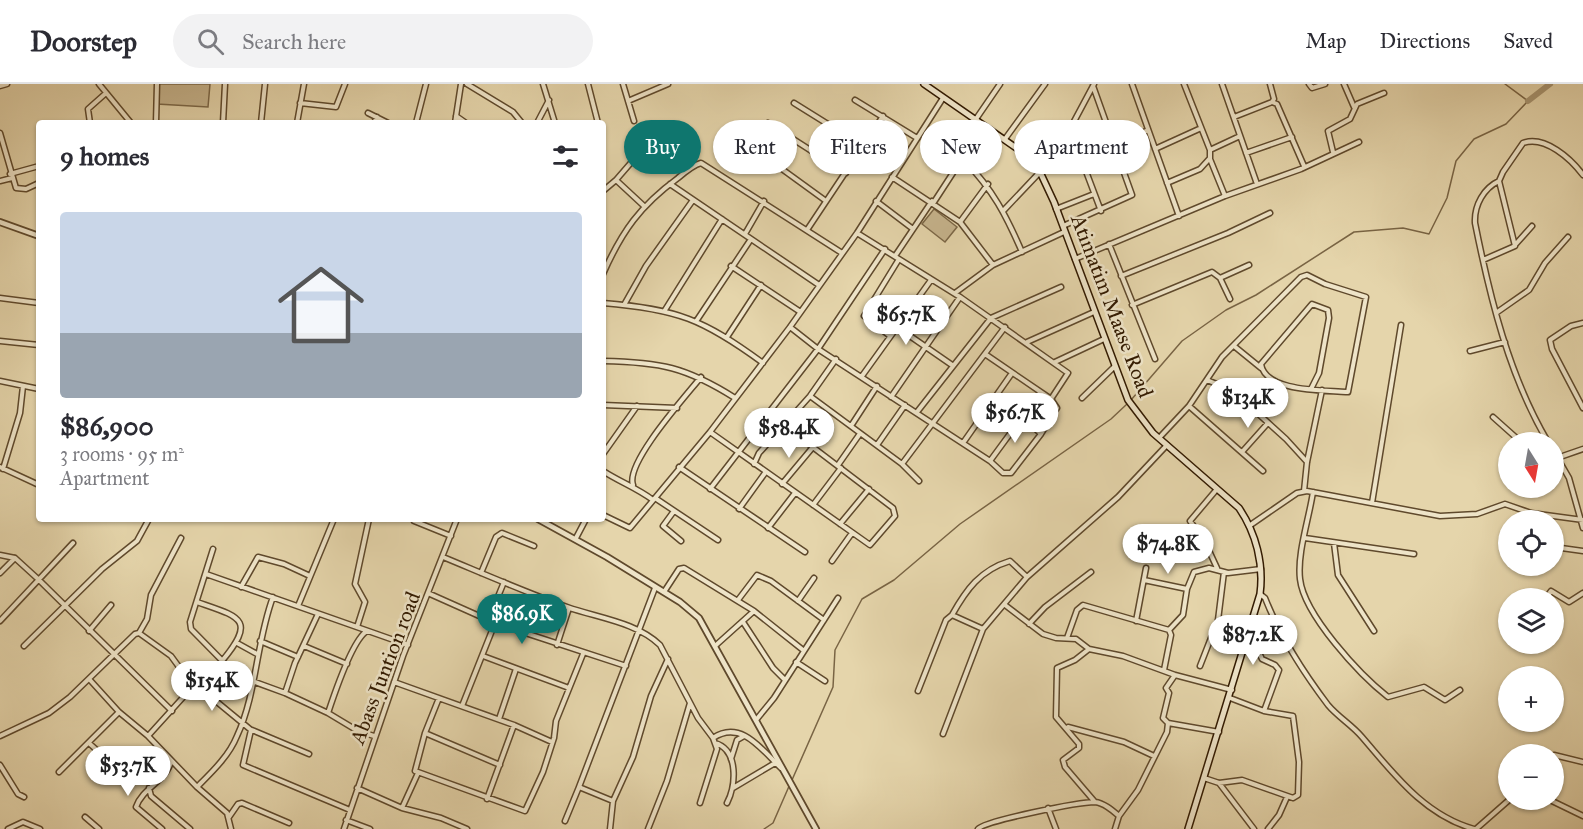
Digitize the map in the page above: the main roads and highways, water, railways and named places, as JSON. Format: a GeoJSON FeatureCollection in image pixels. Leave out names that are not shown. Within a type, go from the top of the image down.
{"type":"FeatureCollection","features":[{"type":"Feature","properties":{"kind":"main road","name":"Atimatim Maase Road"},"geometry":{"type":"LineString","coordinates":[[924,84],[1005,139],[1022,152],[1040,172],[1128,400],[1159,438],[1239,508],[1249,526],[1261,569],[1260,594],[1188,829]]}},
{"type":"Feature","properties":{"kind":"waterway"},"geometry":{"type":"LineString","coordinates":[[1131,400],[1182,341],[1226,310],[1256,295],[1354,232],[1403,228],[1429,234],[1447,198],[1456,161],[1474,139],[1506,124],[1528,101],[1505,84]]}},
{"type":"Feature","properties":{"kind":"waterway"},"geometry":{"type":"LineString","coordinates":[[1528,101],[1550,84]]}},
{"type":"Feature","properties":{"kind":"waterway"},"geometry":{"type":"LineString","coordinates":[[792,780],[833,687],[835,650],[862,599],[894,580],[960,524],[1111,419],[1127,404]]}},
{"type":"Feature","properties":{"kind":"waterway"},"geometry":{"type":"LineString","coordinates":[[764,829],[773,823],[790,784]]}}]}
